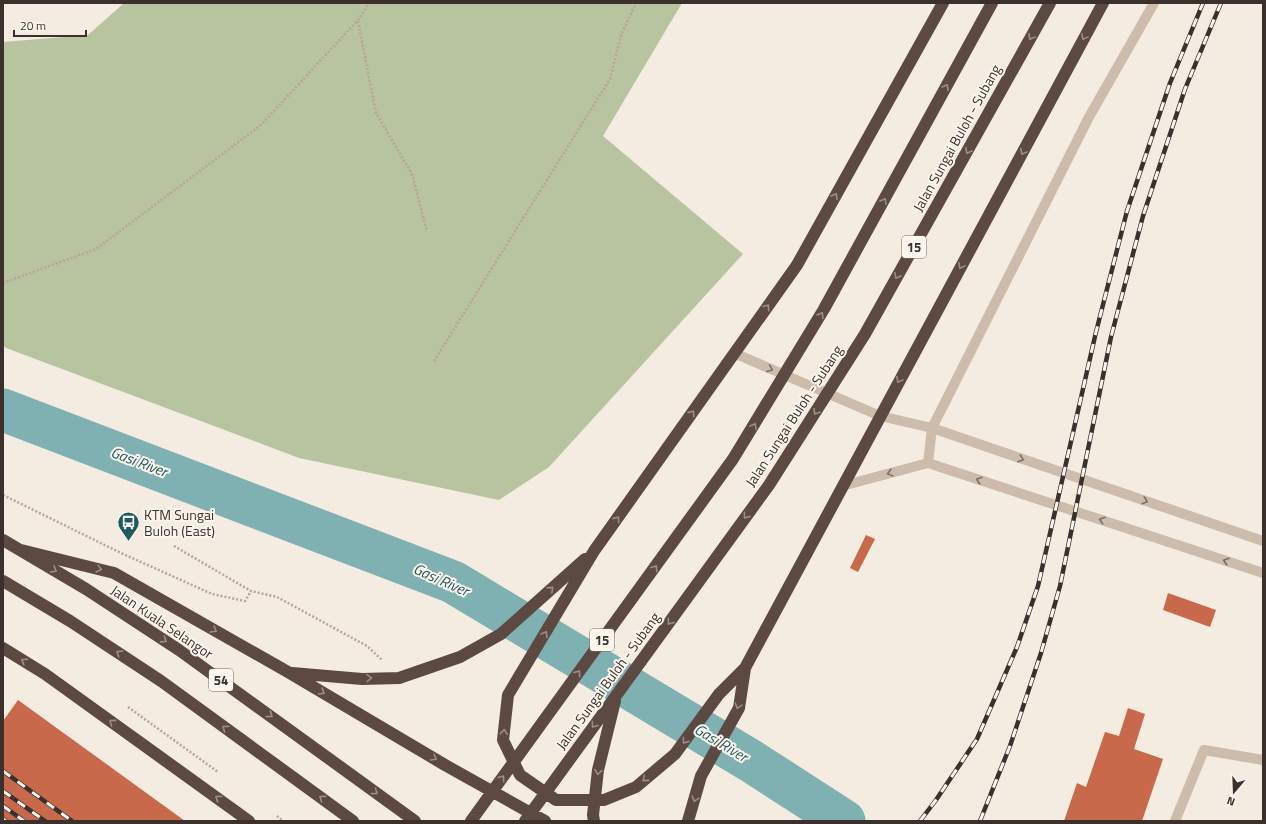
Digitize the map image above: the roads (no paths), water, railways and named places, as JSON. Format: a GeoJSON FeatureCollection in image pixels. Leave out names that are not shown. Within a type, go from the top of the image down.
{"type":"FeatureCollection","features":[{"type":"Feature","properties":{"kind":"highway"},"geometry":{"type":"LineString","coordinates":[[943,3],[797,265],[594,551],[508,695],[503,740],[520,775],[556,800],[604,800],[636,787],[675,754],[719,694],[745,668],[1103,3]]}},
{"type":"Feature","properties":{"kind":"highway","name":"Jalan Sungai Buloh - Subang"},"geometry":{"type":"LineString","coordinates":[[471,821],[733,459],[824,310],[992,3]]}},
{"type":"Feature","properties":{"kind":"highway","name":"Jalan Sungai Buloh - Subang"},"geometry":{"type":"LineString","coordinates":[[525,821],[769,485],[865,334],[1050,3]]}},
{"type":"Feature","properties":{"kind":"highway","name":"Jalan Kuala Selangor"},"geometry":{"type":"LineString","coordinates":[[3,540],[86,590],[179,650],[415,821]]}},
{"type":"Feature","properties":{"kind":"highway"},"geometry":{"type":"LineString","coordinates":[[21,550],[114,573],[544,821]]}},
{"type":"Feature","properties":{"kind":"highway"},"geometry":{"type":"LineString","coordinates":[[288,672],[362,678],[399,678],[460,657],[501,634],[594,551]]}},
{"type":"Feature","properties":{"kind":"highway","name":"54"},"geometry":{"type":"LineString","coordinates":[[3,581],[70,621],[161,681],[353,821]]}},
{"type":"Feature","properties":{"kind":"highway"},"geometry":{"type":"LineString","coordinates":[[3,648],[45,674],[249,821]]}},
{"type":"Feature","properties":{"kind":"highway"},"geometry":{"type":"LineString","coordinates":[[688,821],[701,776],[739,708],[745,668]]}},
{"type":"Feature","properties":{"kind":"highway"},"geometry":{"type":"LineString","coordinates":[[594,821],[598,770],[617,694]]}},
{"type":"Feature","properties":{"kind":"lane"},"geometry":{"type":"LineString","coordinates":[[928,463],[932,428],[1089,117],[1154,3]]}},
{"type":"Feature","properties":{"kind":"lane"},"geometry":{"type":"LineString","coordinates":[[734,353],[880,416],[932,428],[1263,541]]}},
{"type":"Feature","properties":{"kind":"lane"},"geometry":{"type":"LineString","coordinates":[[842,486],[928,463],[1263,573]]}},
{"type":"Feature","properties":{"kind":"lane"},"geometry":{"type":"LineString","coordinates":[[1175,821],[1204,750],[1263,760]]}},
{"type":"Feature","properties":{"kind":"waterway","name":"Gasi River"},"geometry":{"type":"LineString","coordinates":[[3,410],[453,582],[751,761],[844,821]]}},
{"type":"Feature","properties":{"kind":"railway"},"geometry":{"type":"LineString","coordinates":[[920,821],[977,739],[1017,647],[1038,586],[1096,332],[1127,211],[1170,83],[1203,3]]}},
{"type":"Feature","properties":{"kind":"railway"},"geometry":{"type":"LineString","coordinates":[[980,821],[1010,746],[1041,653],[1060,586],[1111,337],[1143,216],[1185,89],[1221,3]]}},
{"type":"Feature","properties":{"kind":"railway"},"geometry":{"type":"LineString","coordinates":[[3,771],[72,821]]}},
{"type":"Feature","properties":{"kind":"railway"},"geometry":{"type":"LineString","coordinates":[[3,791],[45,821]]}},
{"type":"Feature","properties":{"kind":"railway"},"geometry":{"type":"LineString","coordinates":[[3,806],[24,821]]}},
{"type":"Feature","properties":{"kind":"place","name":"KTM Sungai Buloh (East)"},"geometry":{"type":"Point","coordinates":[129,542]}}]}
